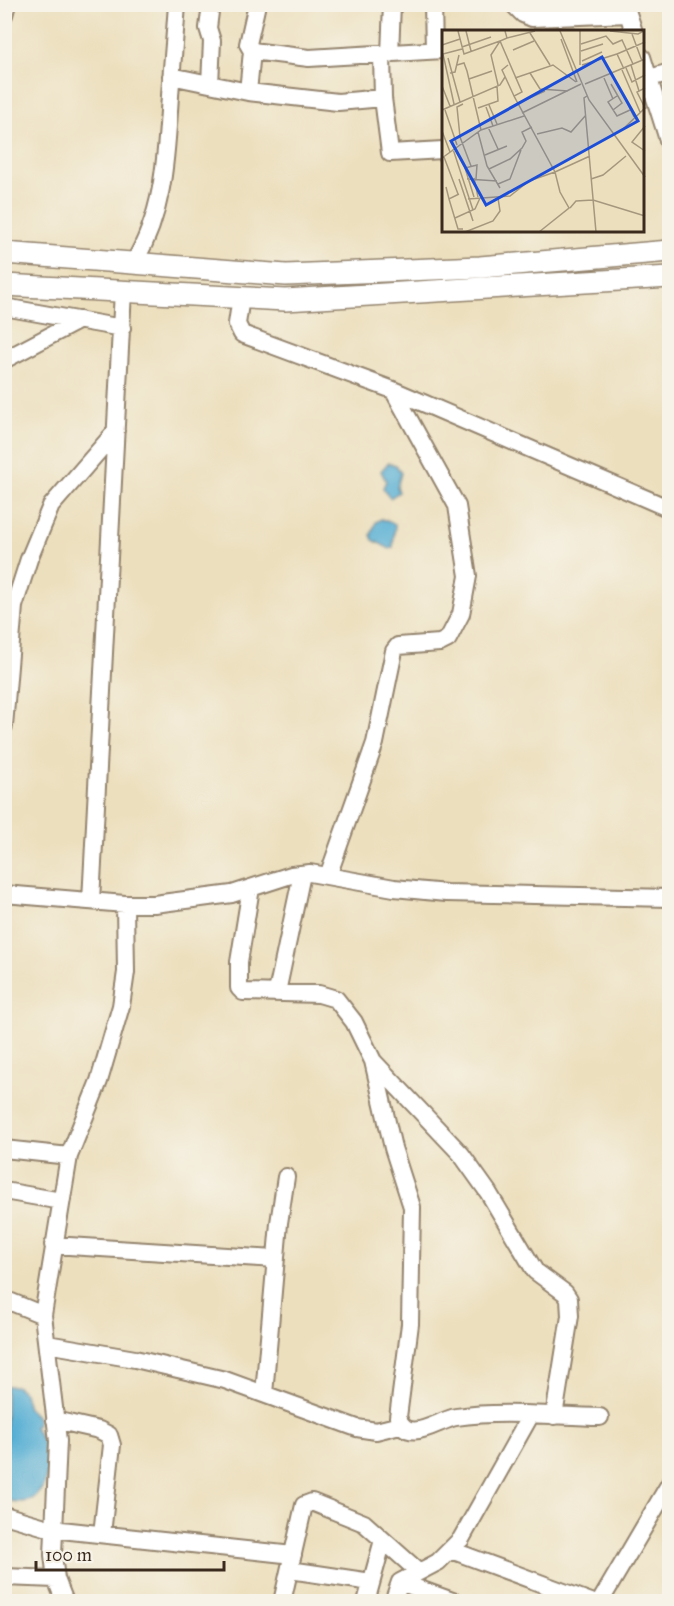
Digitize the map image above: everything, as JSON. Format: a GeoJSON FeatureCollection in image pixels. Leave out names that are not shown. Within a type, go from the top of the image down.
{"type":"FeatureCollection","features":[{"type":"Feature","properties":{"kind":"main road"},"geometry":{"type":"LineString","coordinates":[[4,254],[286,275],[480,267],[669,251]]}},
{"type":"Feature","properties":{"kind":"main road"},"geometry":{"type":"LineString","coordinates":[[4,285],[285,300],[669,277]]}},
{"type":"Feature","properties":{"kind":"street"},"geometry":{"type":"LineString","coordinates":[[4,15],[7,4]]}},
{"type":"Feature","properties":{"kind":"street"},"geometry":{"type":"LineString","coordinates":[[133,264],[146,243],[159,204],[166,162],[177,4]]}},
{"type":"Feature","properties":{"kind":"street"},"geometry":{"type":"LineString","coordinates":[[210,84],[212,41],[208,28],[211,4]]}},
{"type":"Feature","properties":{"kind":"street"},"geometry":{"type":"LineString","coordinates":[[248,92],[252,51],[248,44],[257,4]]}},
{"type":"Feature","properties":{"kind":"street"},"geometry":{"type":"LineString","coordinates":[[392,4],[382,98],[390,153],[442,150]]}},
{"type":"Feature","properties":{"kind":"street"},"geometry":{"type":"LineString","coordinates":[[252,51],[309,58],[439,50],[433,4]]}},
{"type":"Feature","properties":{"kind":"street"},"geometry":{"type":"LineString","coordinates":[[513,4],[523,14],[553,24],[627,9],[633,30]]}},
{"type":"Feature","properties":{"kind":"street"},"geometry":{"type":"LineString","coordinates":[[644,62],[669,146]]}},
{"type":"Feature","properties":{"kind":"street"},"geometry":{"type":"LineString","coordinates":[[650,78],[669,72]]}},
{"type":"Feature","properties":{"kind":"street"},"geometry":{"type":"LineString","coordinates":[[171,76],[248,92],[338,102],[382,98]]}},
{"type":"Feature","properties":{"kind":"street"},"geometry":{"type":"LineString","coordinates":[[91,901],[123,291]]}},
{"type":"Feature","properties":{"kind":"street"},"geometry":{"type":"LineString","coordinates":[[241,297],[237,324],[242,334],[393,390],[669,509]]}},
{"type":"Feature","properties":{"kind":"street"},"geometry":{"type":"LineString","coordinates":[[4,307],[122,328]]}},
{"type":"Feature","properties":{"kind":"street"},"geometry":{"type":"LineString","coordinates":[[4,360],[80,320]]}},
{"type":"Feature","properties":{"kind":"street"},"geometry":{"type":"LineString","coordinates":[[328,876],[375,743],[394,651],[398,646],[440,643],[448,639],[454,630],[466,596],[468,576],[457,506],[393,390]]}},
{"type":"Feature","properties":{"kind":"street"},"geometry":{"type":"LineString","coordinates":[[4,726],[9,612],[29,559],[51,506],[116,431]]}},
{"type":"Feature","properties":{"kind":"street"},"geometry":{"type":"LineString","coordinates":[[277,992],[302,874]]}},
{"type":"Feature","properties":{"kind":"street"},"geometry":{"type":"LineString","coordinates":[[4,894],[125,904],[154,904],[232,894],[302,874],[328,876],[394,888],[446,893],[669,898]]}},
{"type":"Feature","properties":{"kind":"street"},"geometry":{"type":"LineString","coordinates":[[250,888],[237,983],[243,992],[319,994],[336,999],[354,1022],[373,1061],[393,1148],[412,1207],[410,1324],[398,1417],[400,1425]]}},
{"type":"Feature","properties":{"kind":"street"},"geometry":{"type":"LineString","coordinates":[[66,1602],[56,1579],[52,1529],[57,1474],[55,1420],[43,1315],[69,1156],[99,1081],[121,1006],[126,972],[125,904]]}},
{"type":"Feature","properties":{"kind":"street"},"geometry":{"type":"LineString","coordinates":[[373,1061],[461,1154],[488,1192],[535,1271],[565,1293],[569,1299],[570,1317],[554,1416]]}},
{"type":"Feature","properties":{"kind":"street"},"geometry":{"type":"LineString","coordinates":[[4,1149],[69,1156]]}},
{"type":"Feature","properties":{"kind":"street"},"geometry":{"type":"LineString","coordinates":[[264,1394],[286,1177]]}},
{"type":"Feature","properties":{"kind":"street"},"geometry":{"type":"LineString","coordinates":[[4,1191],[61,1201]]}},
{"type":"Feature","properties":{"kind":"street"},"geometry":{"type":"LineString","coordinates":[[53,1245],[276,1259]]}},
{"type":"Feature","properties":{"kind":"street"},"geometry":{"type":"LineString","coordinates":[[4,1299],[43,1315]]}},
{"type":"Feature","properties":{"kind":"street"},"geometry":{"type":"LineString","coordinates":[[47,1344],[135,1359],[225,1380],[357,1428],[376,1431],[400,1425],[414,1432],[446,1419],[470,1415],[600,1417]]}},
{"type":"Feature","properties":{"kind":"street"},"geometry":{"type":"LineString","coordinates":[[393,1602],[400,1582],[438,1562],[451,1550],[476,1517],[530,1416]]}},
{"type":"Feature","properties":{"kind":"street"},"geometry":{"type":"LineString","coordinates":[[55,1420],[99,1430],[109,1436],[112,1445],[102,1534]]}},
{"type":"Feature","properties":{"kind":"street"},"geometry":{"type":"LineString","coordinates":[[600,1602],[669,1485]]}},
{"type":"Feature","properties":{"kind":"street"},"geometry":{"type":"LineString","coordinates":[[282,1602],[304,1505],[312,1502],[364,1523],[419,1572]]}},
{"type":"Feature","properties":{"kind":"street"},"geometry":{"type":"LineString","coordinates":[[4,1515],[52,1529],[102,1534],[292,1563],[371,1582]]}},
{"type":"Feature","properties":{"kind":"street"},"geometry":{"type":"LineString","coordinates":[[366,1602],[383,1540]]}},
{"type":"Feature","properties":{"kind":"street"},"geometry":{"type":"LineString","coordinates":[[451,1550],[591,1602]]}},
{"type":"Feature","properties":{"kind":"street"},"geometry":{"type":"LineString","coordinates":[[4,1577],[56,1579]]}},
{"type":"Feature","properties":{"kind":"street"},"geometry":{"type":"LineString","coordinates":[[400,1582],[455,1602]]}},
{"type":"Feature","properties":{"kind":"water"},"geometry":{"type":"Polygon","coordinates":[[[388,463],[396,465],[401,473],[397,487],[399,492],[390,498],[383,488],[386,481],[381,471],[388,463]]]}},
{"type":"Feature","properties":{"kind":"water"},"geometry":{"type":"Polygon","coordinates":[[[381,519],[395,524],[393,547],[390,549],[373,540],[371,535],[376,522],[381,519]]]}},
{"type":"Feature","properties":{"kind":"water"},"geometry":{"type":"Polygon","coordinates":[[[6,1386],[16,1386],[24,1393],[28,1408],[36,1416],[38,1422],[34,1427],[42,1440],[54,1442],[50,1467],[44,1484],[34,1497],[26,1502],[5,1500],[6,1386]]]}}]}
